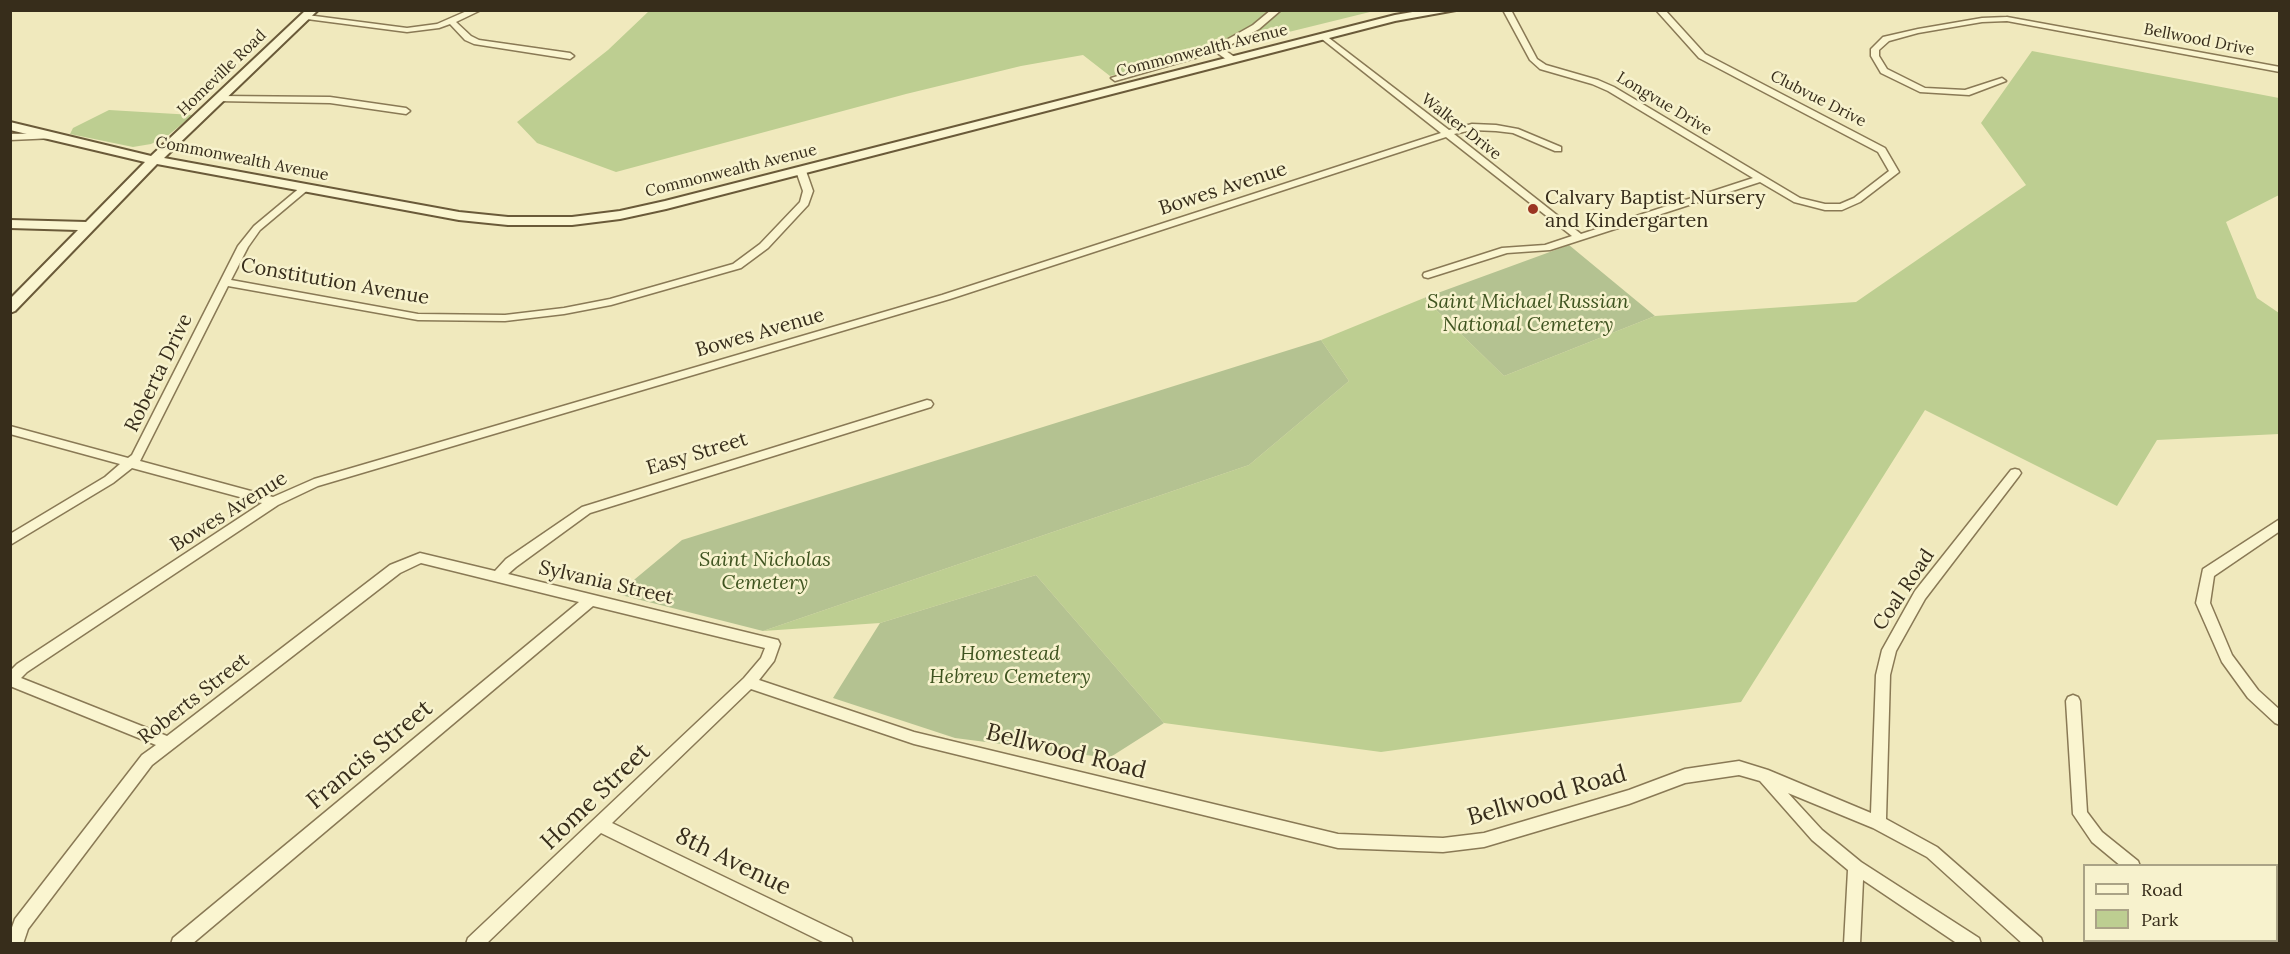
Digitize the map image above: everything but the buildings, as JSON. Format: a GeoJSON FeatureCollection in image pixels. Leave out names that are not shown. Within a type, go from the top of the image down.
{"type":"FeatureCollection","features":[{"type":"Feature","properties":{"kind":"street"},"geometry":{"type":"LineString","coordinates":[[310,14],[399,30],[421,29],[452,22],[477,10]]}},
{"type":"Feature","properties":{"kind":"street"},"geometry":{"type":"LineString","coordinates":[[1115,78],[1217,49],[1256,27],[1277,10]]}},
{"type":"Feature","properties":{"kind":"street","name":"Commonwealth Avenue"},"geometry":{"type":"LineString","coordinates":[[10,126],[154,160],[472,218],[551,222],[602,218],[641,211],[801,171],[1395,18],[1451,10]]}},
{"type":"Feature","properties":{"kind":"street","name":"Longvue Drive"},"geometry":{"type":"LineString","coordinates":[[1507,10],[1533,60],[1543,67],[1595,81],[1797,200],[1825,207]]}},
{"type":"Feature","properties":{"kind":"street","name":"Clubvue Drive"},"geometry":{"type":"LineString","coordinates":[[1660,10],[1702,56],[1882,150],[1894,172],[1857,200],[1842,207],[1825,207]]}},
{"type":"Feature","properties":{"kind":"street","name":"Homeville Road"},"geometry":{"type":"LineString","coordinates":[[10,308],[154,160],[310,14]]}},
{"type":"Feature","properties":{"kind":"street","name":"Bellwood Drive"},"geometry":{"type":"LineString","coordinates":[[2002,81],[1966,93],[1923,90],[1893,77],[1884,70],[1875,56],[1875,49],[1886,39],[1918,31],[1982,20],[2007,19],[2280,70]]}},
{"type":"Feature","properties":{"kind":"street"},"geometry":{"type":"LineString","coordinates":[[452,22],[468,38],[477,42],[570,56]]}},
{"type":"Feature","properties":{"kind":"street","name":"Walker Drive"},"geometry":{"type":"LineString","coordinates":[[1325,37],[1445,134],[1580,238]]}},
{"type":"Feature","properties":{"kind":"street"},"geometry":{"type":"LineString","coordinates":[[1217,49],[1233,60]]}},
{"type":"Feature","properties":{"kind":"street"},"geometry":{"type":"LineString","coordinates":[[220,99],[330,100],[406,111]]}},
{"type":"Feature","properties":{"kind":"street","name":"Bowes Avenue"},"geometry":{"type":"LineString","coordinates":[[10,680],[22,668],[274,502],[325,479],[946,297],[1445,134],[1472,127],[1496,128],[1515,131],[1558,149]]}},
{"type":"Feature","properties":{"kind":"street"},"geometry":{"type":"LineString","coordinates":[[119,152],[151,146],[186,130]]}},
{"type":"Feature","properties":{"kind":"street"},"geometry":{"type":"LineString","coordinates":[[186,130],[179,146],[179,154],[196,168]]}},
{"type":"Feature","properties":{"kind":"street"},"geometry":{"type":"LineString","coordinates":[[10,136],[53,136]]}},
{"type":"Feature","properties":{"kind":"street"},"geometry":{"type":"LineString","coordinates":[[119,152],[134,167],[130,185]]}},
{"type":"Feature","properties":{"kind":"street"},"geometry":{"type":"LineString","coordinates":[[130,185],[168,170],[196,168]]}},
{"type":"Feature","properties":{"kind":"street","name":"Constitution Avenue"},"geometry":{"type":"LineString","coordinates":[[224,282],[417,317],[495,319],[564,311],[611,302],[737,267],[764,246],[806,203],[808,191],[801,171]]}},
{"type":"Feature","properties":{"kind":"street"},"geometry":{"type":"LineString","coordinates":[[1428,275],[1506,250],[1546,248],[1760,179]]}},
{"type":"Feature","properties":{"kind":"street","name":"Roberta Drive"},"geometry":{"type":"LineString","coordinates":[[10,540],[103,484],[130,463],[145,443],[224,282],[249,237],[305,188]]}},
{"type":"Feature","properties":{"kind":"street"},"geometry":{"type":"LineString","coordinates":[[10,224],[89,226]]}},
{"type":"Feature","properties":{"kind":"street","name":"Easy Street"},"geometry":{"type":"LineString","coordinates":[[498,577],[511,563],[586,510],[927,404]]}},
{"type":"Feature","properties":{"kind":"street"},"geometry":{"type":"LineString","coordinates":[[10,430],[274,502]]}},
{"type":"Feature","properties":{"kind":"street","name":"Coal Road"},"geometry":{"type":"LineString","coordinates":[[1878,823],[1883,675],[1889,650],[1920,596],[2016,473]]}},
{"type":"Feature","properties":{"kind":"street"},"geometry":{"type":"LineString","coordinates":[[2280,524],[2208,573],[2203,603],[2227,657],[2253,694],[2280,719]]}},
{"type":"Feature","properties":{"kind":"street","name":"Sylvania Street"},"geometry":{"type":"LineString","coordinates":[[420,558],[773,644],[767,661],[749,682]]}},
{"type":"Feature","properties":{"kind":"street","name":"Roberts Street"},"geometry":{"type":"LineString","coordinates":[[15,944],[21,925],[147,759],[166,742],[395,569],[420,558]]}},
{"type":"Feature","properties":{"kind":"street","name":"Francis Street"},"geometry":{"type":"LineString","coordinates":[[178,944],[591,600]]}},
{"type":"Feature","properties":{"kind":"street"},"geometry":{"type":"LineString","coordinates":[[10,680],[166,742]]}},
{"type":"Feature","properties":{"kind":"street","name":"Bellwood Road"},"geometry":{"type":"LineString","coordinates":[[749,682],[914,738],[1338,841],[1443,845],[1484,840],[1619,800],[1685,776],[1739,768],[1763,774],[1878,823],[1932,852],[2035,944]]}},
{"type":"Feature","properties":{"kind":"street","name":"Home Street"},"geometry":{"type":"LineString","coordinates":[[474,944],[749,682]]}},
{"type":"Feature","properties":{"kind":"street"},"geometry":{"type":"LineString","coordinates":[[2073,701],[2080,814],[2097,837],[2131,864]]}},
{"type":"Feature","properties":{"kind":"street"},"geometry":{"type":"LineString","coordinates":[[1763,774],[1817,835],[1856,867],[1972,944]]}},
{"type":"Feature","properties":{"kind":"street","name":"8th Avenue"},"geometry":{"type":"LineString","coordinates":[[599,824],[845,944]]}},
{"type":"Feature","properties":{"kind":"street"},"geometry":{"type":"LineString","coordinates":[[1852,944],[1856,867]]}},
{"type":"Feature","properties":{"kind":"green space"},"geometry":{"type":"Polygon","coordinates":[[[649,11],[1374,11],[1110,76],[1083,55],[1021,66],[906,94],[616,172],[537,143],[517,122],[608,50],[649,11]]]}},
{"type":"Feature","properties":{"kind":"green space"},"geometry":{"type":"Polygon","coordinates":[[[2032,51],[2279,98],[2279,195],[2226,222],[2257,298],[2279,313],[2279,434],[2157,440],[2117,506],[1925,410],[1741,702],[1381,752],[1164,723],[1036,575],[880,623],[763,631],[1249,465],[1349,381],[1321,340],[1424,298],[1504,376],[1655,316],[1856,302],[2026,185],[1981,123],[2032,51]]]}},
{"type":"Feature","properties":{"kind":"green space"},"geometry":{"type":"Polygon","coordinates":[[[109,110],[193,115],[166,137],[151,144],[133,147],[70,134],[73,128],[109,110]]]}},
{"type":"Feature","properties":{"kind":"green space","name":"Saint Michael Russian National Cemetery"},"geometry":{"type":"Polygon","coordinates":[[[1569,245],[1655,316],[1504,376],[1424,298],[1569,245]]]}},
{"type":"Feature","properties":{"kind":"green space","name":"Saint Nicholas Cemetery"},"geometry":{"type":"Polygon","coordinates":[[[1321,340],[1349,381],[1249,465],[763,631],[617,594],[682,540],[1321,340]]]}},
{"type":"Feature","properties":{"kind":"green space","name":"Homestead Hebrew Cemetery"},"geometry":{"type":"Polygon","coordinates":[[[1036,575],[1164,723],[1109,758],[955,738],[833,698],[880,623],[1036,575]]]}},
{"type":"Feature","properties":{"kind":"place","name":"Calvary Baptist Nursery and Kindergarten"},"geometry":{"type":"Point","coordinates":[1533,209]}}]}
